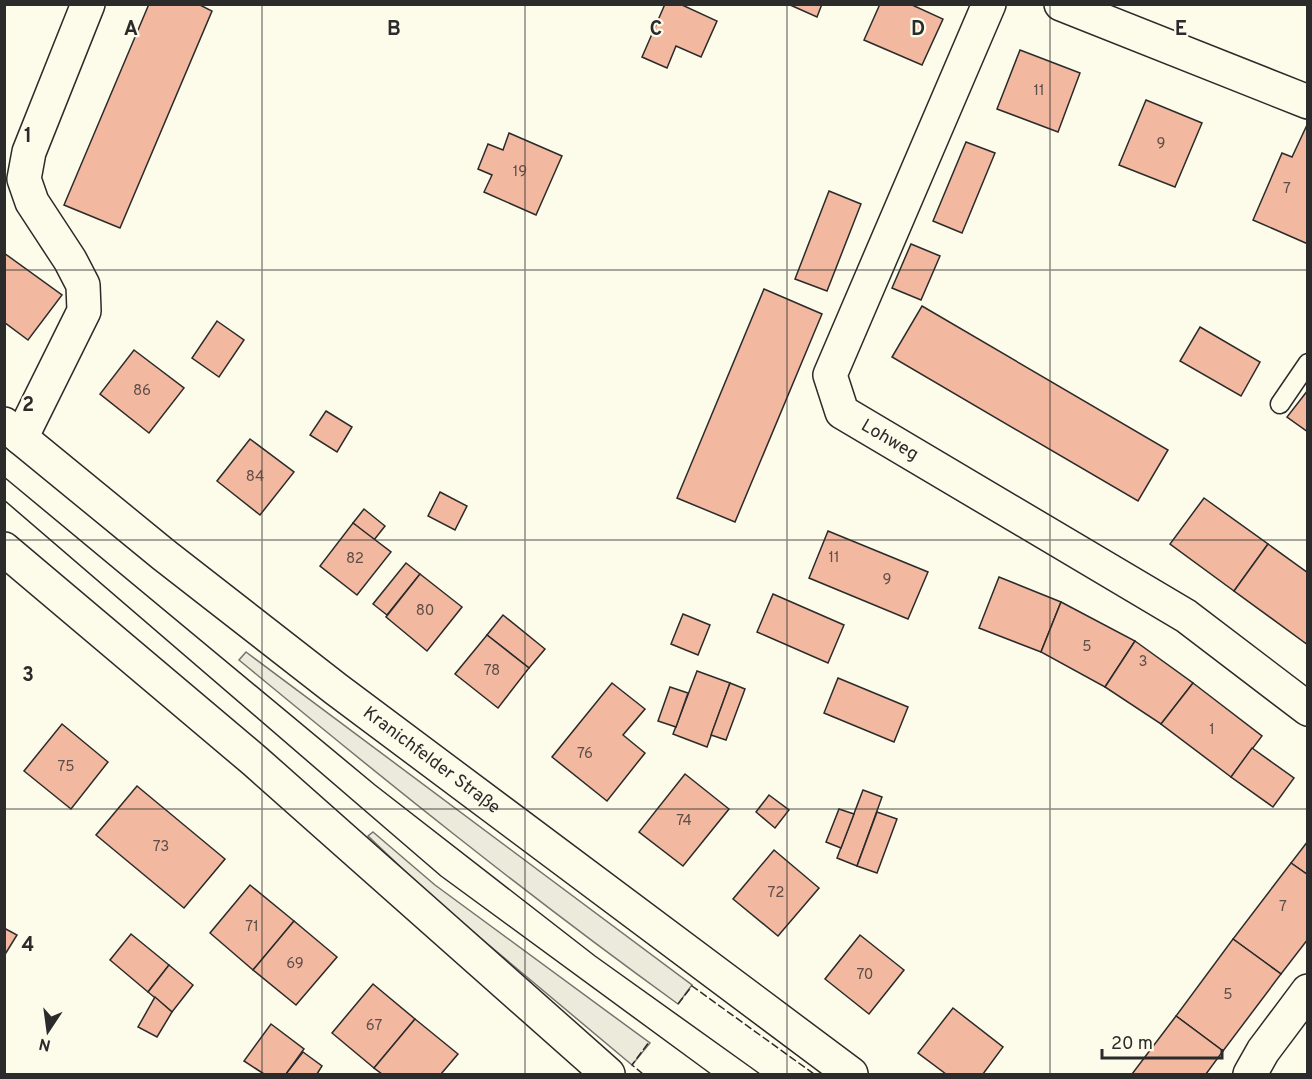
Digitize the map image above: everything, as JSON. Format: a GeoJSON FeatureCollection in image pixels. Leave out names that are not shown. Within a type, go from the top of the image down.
{"type":"FeatureCollection","features":[{"type":"Feature","properties":{"kind":"main road","name":"Kranichfelder Straße"},"geometry":{"type":"LineString","coordinates":[[88,4],[29,152],[24,178],[32,202],[70,260],[83,285],[84,311],[13,431],[164,555],[336,689],[851,1074]]}},
{"type":"Feature","properties":{"kind":"main road","name":"Lohweg"},"geometry":{"type":"LineString","coordinates":[[989,4],[830,375],[842,412],[1186,616],[1308,709]]}},
{"type":"Feature","properties":{"kind":"main road"},"geometry":{"type":"LineString","coordinates":[[1061,4],[1308,102]]}},
{"type":"Feature","properties":{"kind":"main road"},"geometry":{"type":"LineString","coordinates":[[4,549],[255,761],[608,1074]]}},
{"type":"Feature","properties":{"kind":"main road"},"geometry":{"type":"LineString","coordinates":[[1250,1074],[1263,1051],[1308,991]]}},
{"type":"Feature","properties":{"kind":"lane"},"geometry":{"type":"LineString","coordinates":[[1280,404],[1308,363]]}},
{"type":"Feature","properties":{"kind":"shaded area"},"geometry":{"type":"Polygon","coordinates":[[[246,652],[692,985],[678,1004],[511,879],[347,749],[239,660],[246,652]]]}},
{"type":"Feature","properties":{"kind":"shaded area"},"geometry":{"type":"Polygon","coordinates":[[[373,832],[435,885],[650,1043],[632,1065],[427,892],[368,836],[373,832]]]}},
{"type":"Feature","properties":{"kind":"building"},"geometry":{"type":"Polygon","coordinates":[[[149,4],[198,4],[212,11],[120,228],[64,205],[149,4]]]}},
{"type":"Feature","properties":{"kind":"building"},"geometry":{"type":"Polygon","coordinates":[[[665,4],[680,4],[717,21],[701,57],[676,46],[667,68],[642,57],[665,4]]]}},
{"type":"Feature","properties":{"kind":"building"},"geometry":{"type":"Polygon","coordinates":[[[788,4],[822,4],[817,17],[788,4]]]}},
{"type":"Feature","properties":{"kind":"building"},"geometry":{"type":"Polygon","coordinates":[[[880,4],[910,4],[943,19],[922,65],[864,40],[880,4]]]}},
{"type":"Feature","properties":{"kind":"building"},"geometry":{"type":"Polygon","coordinates":[[[1020,50],[1080,73],[1058,132],[997,109],[1020,50]]]}},
{"type":"Feature","properties":{"kind":"building"},"geometry":{"type":"Polygon","coordinates":[[[1146,100],[1202,123],[1175,187],[1119,165],[1146,100]]]}},
{"type":"Feature","properties":{"kind":"building"},"geometry":{"type":"Polygon","coordinates":[[[1307,125],[1308,244],[1253,220],[1282,153],[1292,157],[1307,125]]]}},
{"type":"Feature","properties":{"kind":"building"},"geometry":{"type":"Polygon","coordinates":[[[509,133],[562,156],[536,215],[484,192],[492,175],[478,169],[488,144],[503,150],[509,133]]]}},
{"type":"Feature","properties":{"kind":"building"},"geometry":{"type":"Polygon","coordinates":[[[966,142],[995,153],[962,233],[933,221],[966,142]]]}},
{"type":"Feature","properties":{"kind":"building"},"geometry":{"type":"Polygon","coordinates":[[[829,191],[861,204],[827,291],[795,279],[829,191]]]}},
{"type":"Feature","properties":{"kind":"building"},"geometry":{"type":"Polygon","coordinates":[[[911,244],[940,256],[921,300],[892,288],[911,244]]]}},
{"type":"Feature","properties":{"kind":"building"},"geometry":{"type":"Polygon","coordinates":[[[4,253],[62,295],[28,340],[4,322],[4,253]]]}},
{"type":"Feature","properties":{"kind":"building"},"geometry":{"type":"Polygon","coordinates":[[[764,289],[822,314],[735,522],[677,498],[764,289]]]}},
{"type":"Feature","properties":{"kind":"building"},"geometry":{"type":"Polygon","coordinates":[[[922,306],[1168,450],[1138,501],[892,357],[922,306]]]}},
{"type":"Feature","properties":{"kind":"building"},"geometry":{"type":"Polygon","coordinates":[[[217,321],[244,340],[219,377],[192,358],[217,321]]]}},
{"type":"Feature","properties":{"kind":"building"},"geometry":{"type":"Polygon","coordinates":[[[1200,327],[1260,362],[1241,396],[1180,361],[1200,327]]]}},
{"type":"Feature","properties":{"kind":"building"},"geometry":{"type":"Polygon","coordinates":[[[134,350],[184,388],[149,433],[100,394],[134,350]]]}},
{"type":"Feature","properties":{"kind":"building"},"geometry":{"type":"Polygon","coordinates":[[[1308,390],[1308,432],[1287,417],[1308,390]]]}},
{"type":"Feature","properties":{"kind":"building"},"geometry":{"type":"Polygon","coordinates":[[[326,411],[352,427],[337,452],[310,435],[326,411]]]}},
{"type":"Feature","properties":{"kind":"building"},"geometry":{"type":"Polygon","coordinates":[[[250,439],[294,472],[260,515],[217,481],[250,439]]]}},
{"type":"Feature","properties":{"kind":"building"},"geometry":{"type":"Polygon","coordinates":[[[440,492],[467,506],[455,530],[428,516],[440,492]]]}},
{"type":"Feature","properties":{"kind":"building"},"geometry":{"type":"Polygon","coordinates":[[[1204,498],[1268,544],[1234,591],[1170,544],[1204,498]]]}},
{"type":"Feature","properties":{"kind":"building"},"geometry":{"type":"Polygon","coordinates":[[[364,509],[385,526],[374,540],[353,523],[364,509]]]}},
{"type":"Feature","properties":{"kind":"building"},"geometry":{"type":"Polygon","coordinates":[[[353,523],[391,552],[357,595],[320,566],[353,523]]]}},
{"type":"Feature","properties":{"kind":"building"},"geometry":{"type":"Polygon","coordinates":[[[828,531],[928,572],[908,619],[809,578],[828,531]]]}},
{"type":"Feature","properties":{"kind":"building"},"geometry":{"type":"Polygon","coordinates":[[[1268,544],[1308,573],[1308,645],[1234,591],[1268,544]]]}},
{"type":"Feature","properties":{"kind":"building"},"geometry":{"type":"Polygon","coordinates":[[[406,563],[420,574],[387,615],[373,604],[406,563]]]}},
{"type":"Feature","properties":{"kind":"building"},"geometry":{"type":"Polygon","coordinates":[[[420,574],[462,607],[427,651],[386,617],[420,574]]]}},
{"type":"Feature","properties":{"kind":"building"},"geometry":{"type":"Polygon","coordinates":[[[999,577],[1061,602],[1041,652],[979,628],[999,577]]]}},
{"type":"Feature","properties":{"kind":"building"},"geometry":{"type":"Polygon","coordinates":[[[773,594],[844,625],[828,663],[757,632],[773,594]]]}},
{"type":"Feature","properties":{"kind":"building"},"geometry":{"type":"Polygon","coordinates":[[[1061,602],[1135,641],[1105,687],[1041,652],[1061,602]]]}},
{"type":"Feature","properties":{"kind":"building"},"geometry":{"type":"Polygon","coordinates":[[[683,614],[710,625],[698,655],[671,644],[683,614]]]}},
{"type":"Feature","properties":{"kind":"building"},"geometry":{"type":"Polygon","coordinates":[[[503,615],[545,649],[529,668],[487,635],[503,615]]]}},
{"type":"Feature","properties":{"kind":"building"},"geometry":{"type":"Polygon","coordinates":[[[487,635],[529,668],[498,708],[455,674],[487,635]]]}},
{"type":"Feature","properties":{"kind":"building"},"geometry":{"type":"Polygon","coordinates":[[[1135,641],[1193,683],[1161,724],[1105,687],[1135,641]]]}},
{"type":"Feature","properties":{"kind":"building"},"geometry":{"type":"Polygon","coordinates":[[[697,671],[730,683],[707,747],[673,734],[697,671]]]}},
{"type":"Feature","properties":{"kind":"building"},"geometry":{"type":"Polygon","coordinates":[[[838,678],[908,707],[894,742],[824,713],[838,678]]]}},
{"type":"Feature","properties":{"kind":"building"},"geometry":{"type":"Polygon","coordinates":[[[612,683],[645,709],[623,735],[645,753],[607,801],[552,757],[612,683]]]}},
{"type":"Feature","properties":{"kind":"building"},"geometry":{"type":"Polygon","coordinates":[[[730,683],[745,689],[726,740],[711,735],[730,683]]]}},
{"type":"Feature","properties":{"kind":"building"},"geometry":{"type":"Polygon","coordinates":[[[1193,683],[1262,736],[1231,777],[1161,724],[1193,683]]]}},
{"type":"Feature","properties":{"kind":"building"},"geometry":{"type":"Polygon","coordinates":[[[670,687],[688,693],[676,727],[658,721],[670,687]]]}},
{"type":"Feature","properties":{"kind":"building"},"geometry":{"type":"Polygon","coordinates":[[[62,724],[108,762],[71,809],[24,771],[62,724]]]}},
{"type":"Feature","properties":{"kind":"building"},"geometry":{"type":"Polygon","coordinates":[[[1252,748],[1294,778],[1273,807],[1231,777],[1252,748]]]}},
{"type":"Feature","properties":{"kind":"building"},"geometry":{"type":"Polygon","coordinates":[[[685,774],[729,809],[683,866],[639,832],[685,774]]]}},
{"type":"Feature","properties":{"kind":"building"},"geometry":{"type":"Polygon","coordinates":[[[137,786],[225,859],[184,908],[96,835],[137,786]]]}},
{"type":"Feature","properties":{"kind":"building"},"geometry":{"type":"Polygon","coordinates":[[[863,790],[882,797],[857,866],[837,858],[863,790]]]}},
{"type":"Feature","properties":{"kind":"building"},"geometry":{"type":"Polygon","coordinates":[[[769,795],[789,810],[775,828],[756,812],[769,795]]]}},
{"type":"Feature","properties":{"kind":"building"},"geometry":{"type":"Polygon","coordinates":[[[839,809],[854,814],[841,848],[826,842],[839,809]]]}},
{"type":"Feature","properties":{"kind":"building"},"geometry":{"type":"Polygon","coordinates":[[[877,812],[897,819],[877,873],[857,866],[877,812]]]}},
{"type":"Feature","properties":{"kind":"building"},"geometry":{"type":"Polygon","coordinates":[[[1308,841],[1308,875],[1291,863],[1308,841]]]}},
{"type":"Feature","properties":{"kind":"building"},"geometry":{"type":"Polygon","coordinates":[[[774,850],[819,888],[778,936],[733,899],[774,850]]]}},
{"type":"Feature","properties":{"kind":"building"},"geometry":{"type":"Polygon","coordinates":[[[1291,863],[1308,875],[1308,939],[1281,974],[1233,939],[1291,863]]]}},
{"type":"Feature","properties":{"kind":"building"},"geometry":{"type":"Polygon","coordinates":[[[250,885],[294,921],[253,970],[210,933],[250,885]]]}},
{"type":"Feature","properties":{"kind":"building"},"geometry":{"type":"Polygon","coordinates":[[[294,921],[337,957],[296,1005],[253,970],[294,921]]]}},
{"type":"Feature","properties":{"kind":"building"},"geometry":{"type":"Polygon","coordinates":[[[4,928],[17,935],[4,956],[4,928]]]}},
{"type":"Feature","properties":{"kind":"building"},"geometry":{"type":"Polygon","coordinates":[[[131,934],[169,965],[148,992],[110,960],[131,934]]]}},
{"type":"Feature","properties":{"kind":"building"},"geometry":{"type":"Polygon","coordinates":[[[860,935],[904,970],[869,1014],[825,979],[860,935]]]}},
{"type":"Feature","properties":{"kind":"building"},"geometry":{"type":"Polygon","coordinates":[[[1233,939],[1281,974],[1223,1051],[1176,1016],[1233,939]]]}},
{"type":"Feature","properties":{"kind":"building"},"geometry":{"type":"Polygon","coordinates":[[[169,965],[193,985],[172,1012],[148,992],[169,965]]]}},
{"type":"Feature","properties":{"kind":"building"},"geometry":{"type":"Polygon","coordinates":[[[373,984],[415,1019],[374,1068],[332,1033],[373,984]]]}},
{"type":"Feature","properties":{"kind":"building"},"geometry":{"type":"Polygon","coordinates":[[[155,997],[172,1012],[157,1037],[138,1027],[155,997]]]}},
{"type":"Feature","properties":{"kind":"building"},"geometry":{"type":"Polygon","coordinates":[[[953,1008],[1003,1047],[983,1074],[946,1074],[918,1053],[953,1008]]]}},
{"type":"Feature","properties":{"kind":"building"},"geometry":{"type":"Polygon","coordinates":[[[1176,1016],[1223,1051],[1206,1074],[1132,1074],[1176,1016]]]}},
{"type":"Feature","properties":{"kind":"building"},"geometry":{"type":"Polygon","coordinates":[[[415,1019],[458,1054],[441,1074],[382,1074],[374,1068],[415,1019]]]}},
{"type":"Feature","properties":{"kind":"building"},"geometry":{"type":"Polygon","coordinates":[[[271,1024],[304,1049],[286,1074],[264,1074],[244,1061],[271,1024]]]}},
{"type":"Feature","properties":{"kind":"building"},"geometry":{"type":"Polygon","coordinates":[[[303,1052],[322,1066],[317,1074],[286,1074],[303,1052]]]}},
{"type":"Feature","properties":{"kind":"tram line"},"geometry":{"type":"LineString","coordinates":[[4,477],[375,785],[595,956],[760,1074]]}},
{"type":"Feature","properties":{"kind":"tram line"},"geometry":{"type":"LineString","coordinates":[[4,500],[441,876],[711,1074]]}},
{"type":"Feature","properties":{"kind":"fence"},"geometry":{"type":"LineString","coordinates":[[678,1004],[692,986],[814,1074]]}},
{"type":"Feature","properties":{"kind":"fence"},"geometry":{"type":"LineString","coordinates":[[643,1074],[632,1065],[649,1042]]}}]}
